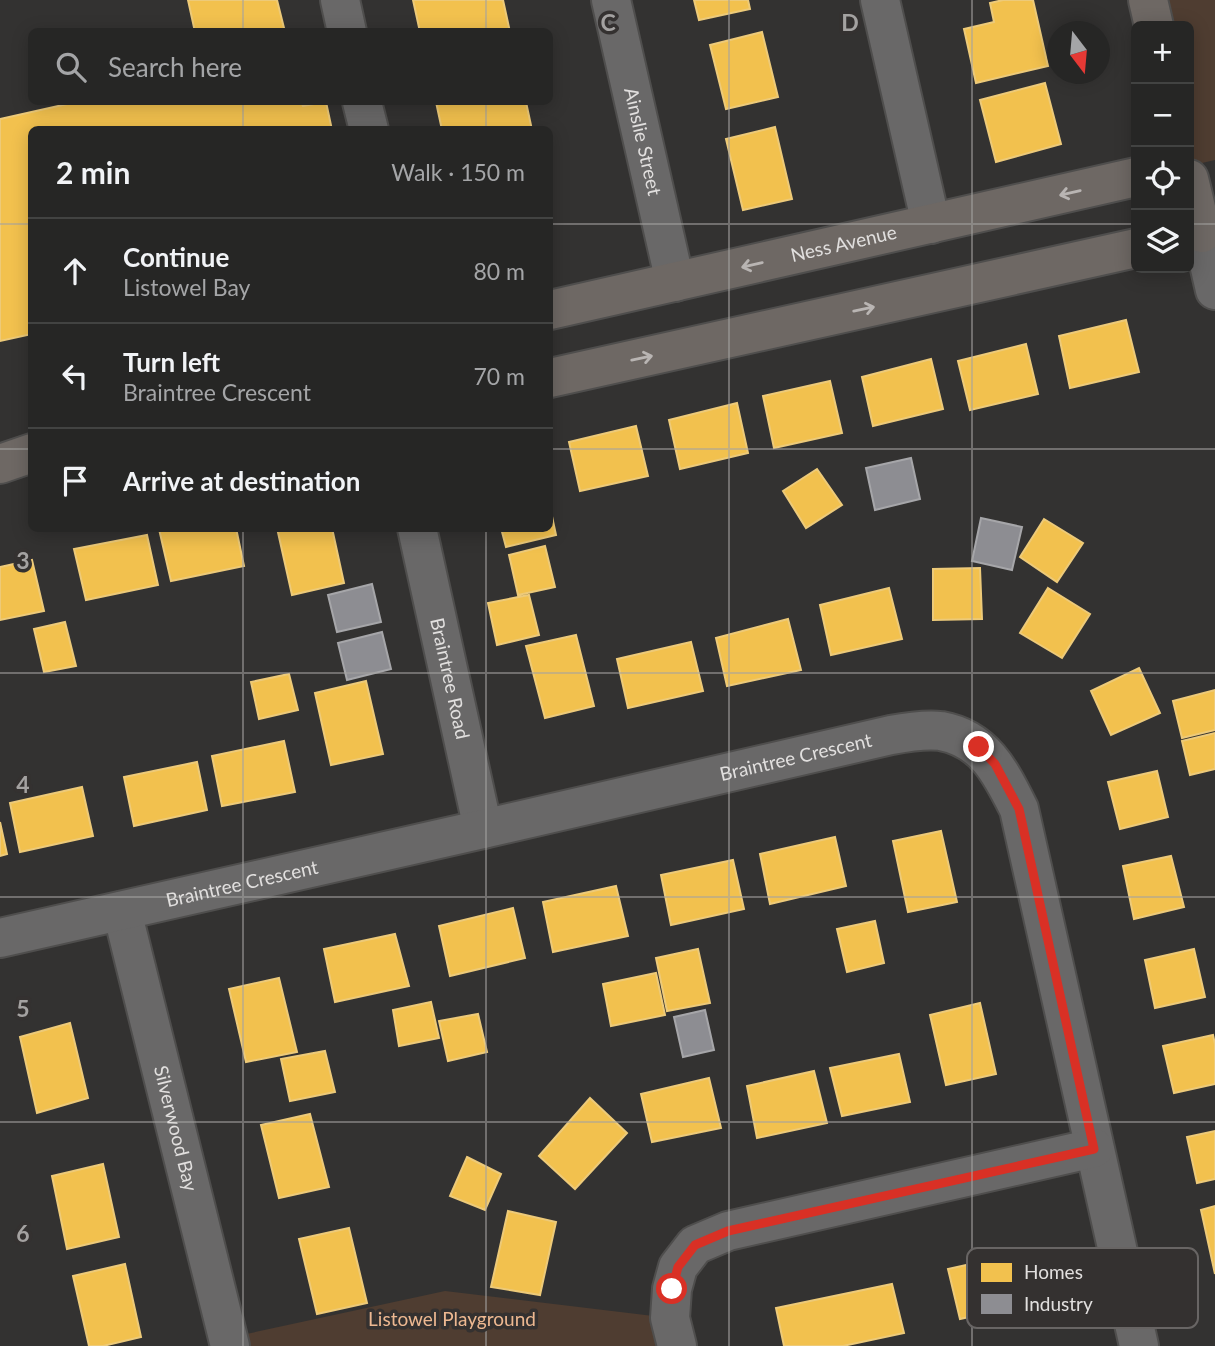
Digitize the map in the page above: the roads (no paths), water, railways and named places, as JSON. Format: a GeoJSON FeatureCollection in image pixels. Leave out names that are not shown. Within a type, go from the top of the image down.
{"type":"FeatureCollection","features":[{"type":"Feature","properties":{"kind":"main road"},"geometry":{"type":"LineString","coordinates":[[1148,0],[1153,21]]}},
{"type":"Feature","properties":{"kind":"main road"},"geometry":{"type":"LineString","coordinates":[[1194,165],[1215,160]]}},
{"type":"Feature","properties":{"kind":"main road","name":"Ness Avenue"},"geometry":{"type":"LineString","coordinates":[[553,309],[1131,178]]}},
{"type":"Feature","properties":{"kind":"main road"},"geometry":{"type":"LineString","coordinates":[[1194,200],[1202,233]]}},
{"type":"Feature","properties":{"kind":"main road"},"geometry":{"type":"LineString","coordinates":[[553,377],[1131,249]]}},
{"type":"Feature","properties":{"kind":"main road"},"geometry":{"type":"LineString","coordinates":[[0,464],[28,454]]}},
{"type":"Feature","properties":{"kind":"main road"},"geometry":{"type":"LineString","coordinates":[[0,464],[28,465]]}},
{"type":"Feature","properties":{"kind":"street"},"geometry":{"type":"LineString","coordinates":[[340,0],[346,28]]}},
{"type":"Feature","properties":{"kind":"street","name":"Ainslie Street"},"geometry":{"type":"LineString","coordinates":[[611,0],[675,282]]}},
{"type":"Feature","properties":{"kind":"street"},"geometry":{"type":"LineString","coordinates":[[880,0],[931,224]]}},
{"type":"Feature","properties":{"kind":"street"},"geometry":{"type":"LineString","coordinates":[[363,105],[368,126]]}},
{"type":"Feature","properties":{"kind":"street"},"geometry":{"type":"LineString","coordinates":[[1202,233],[1215,290]]}},
{"type":"Feature","properties":{"kind":"street","name":"Braintree Road"},"geometry":{"type":"LineString","coordinates":[[418,532],[483,829]]}},
{"type":"Feature","properties":{"kind":"street","name":"Braintree Crescent"},"geometry":{"type":"LineString","coordinates":[[0,938],[891,735],[940,731],[961,737],[979,747],[995,764],[1019,809],[1117,1248]]}},
{"type":"Feature","properties":{"kind":"street","name":"Silverwood Bay"},"geometry":{"type":"LineString","coordinates":[[122,911],[230,1346]]}},
{"type":"Feature","properties":{"kind":"street"},"geometry":{"type":"LineString","coordinates":[[677,1346],[670,1318],[672,1289],[678,1267],[695,1245],[728,1231],[1094,1149]]}},
{"type":"Feature","properties":{"kind":"street","name":"Braintree Crescent"},"geometry":{"type":"LineString","coordinates":[[1135,1328],[1139,1346]]}},
{"type":"Feature","properties":{"kind":"park label","name":"Listowel Playground"},"geometry":{"type":"Point","coordinates":[452,1319]}}]}
